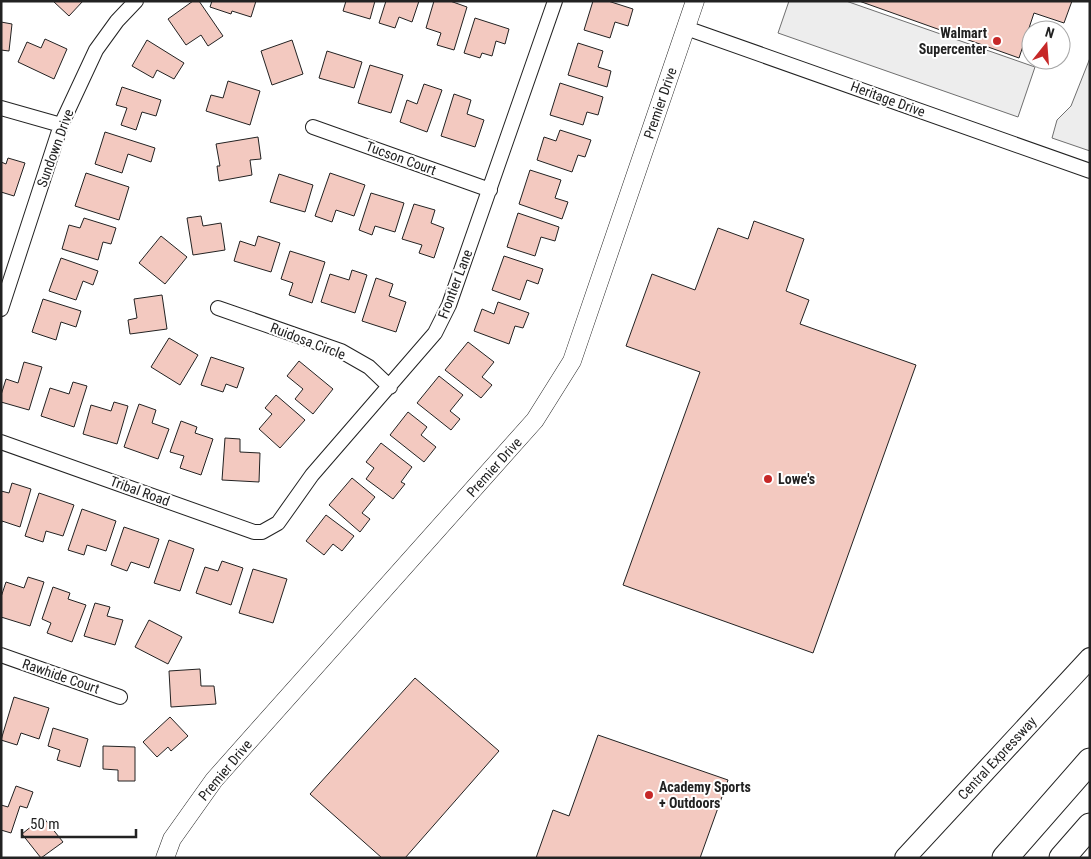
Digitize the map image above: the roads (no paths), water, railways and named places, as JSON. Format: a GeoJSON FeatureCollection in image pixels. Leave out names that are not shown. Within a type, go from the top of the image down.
{"type":"FeatureCollection","features":[{"type":"Feature","properties":{"kind":"highway"},"geometry":{"type":"LineString","coordinates":[[1005,858],[1089,761]]}},
{"type":"Feature","properties":{"kind":"highway"},"geometry":{"type":"LineString","coordinates":[[1062,858],[1090,826]]}},
{"type":"Feature","properties":{"kind":"main road","name":"Central Expressway"},"geometry":{"type":"LineString","coordinates":[[905,858],[1090,658]]}},
{"type":"Feature","properties":{"kind":"street","name":"Sundown Drive"},"geometry":{"type":"LineString","coordinates":[[1,310],[61,124],[96,50],[136,1]]}},
{"type":"Feature","properties":{"kind":"street","name":"Frontier Lane"},"geometry":{"type":"LineString","coordinates":[[278,523],[312,475],[390,387],[439,326],[449,305],[490,190],[554,1]]}},
{"type":"Feature","properties":{"kind":"street","name":"Premier Drive"},"geometry":{"type":"LineString","coordinates":[[164,858],[172,839],[214,780],[535,420],[572,361],[695,1]]}},
{"type":"Feature","properties":{"kind":"street","name":"Heritage Drive"},"geometry":{"type":"LineString","coordinates":[[686,28],[1090,171]]}},
{"type":"Feature","properties":{"kind":"street"},"geometry":{"type":"LineString","coordinates":[[1,108],[61,124]]}},
{"type":"Feature","properties":{"kind":"street","name":"Tucson Court"},"geometry":{"type":"LineString","coordinates":[[313,127],[490,190]]}},
{"type":"Feature","properties":{"kind":"street","name":"Ruidosa Circle"},"geometry":{"type":"LineString","coordinates":[[218,308],[341,351],[369,367],[390,387]]}},
{"type":"Feature","properties":{"kind":"street","name":"Tribal Road"},"geometry":{"type":"LineString","coordinates":[[1,442],[254,532],[262,532],[278,523]]}},
{"type":"Feature","properties":{"kind":"street","name":"Rawhide Court"},"geometry":{"type":"LineString","coordinates":[[1,655],[120,697]]}},
{"type":"Feature","properties":{"kind":"place","name":"Walmart Supercenter"},"geometry":{"type":"Point","coordinates":[997,41]}},
{"type":"Feature","properties":{"kind":"place","name":"Lowe's"},"geometry":{"type":"Point","coordinates":[768,479]}},
{"type":"Feature","properties":{"kind":"place","name":"Academy Sports + Outdoors"},"geometry":{"type":"Point","coordinates":[649,795]}}]}
